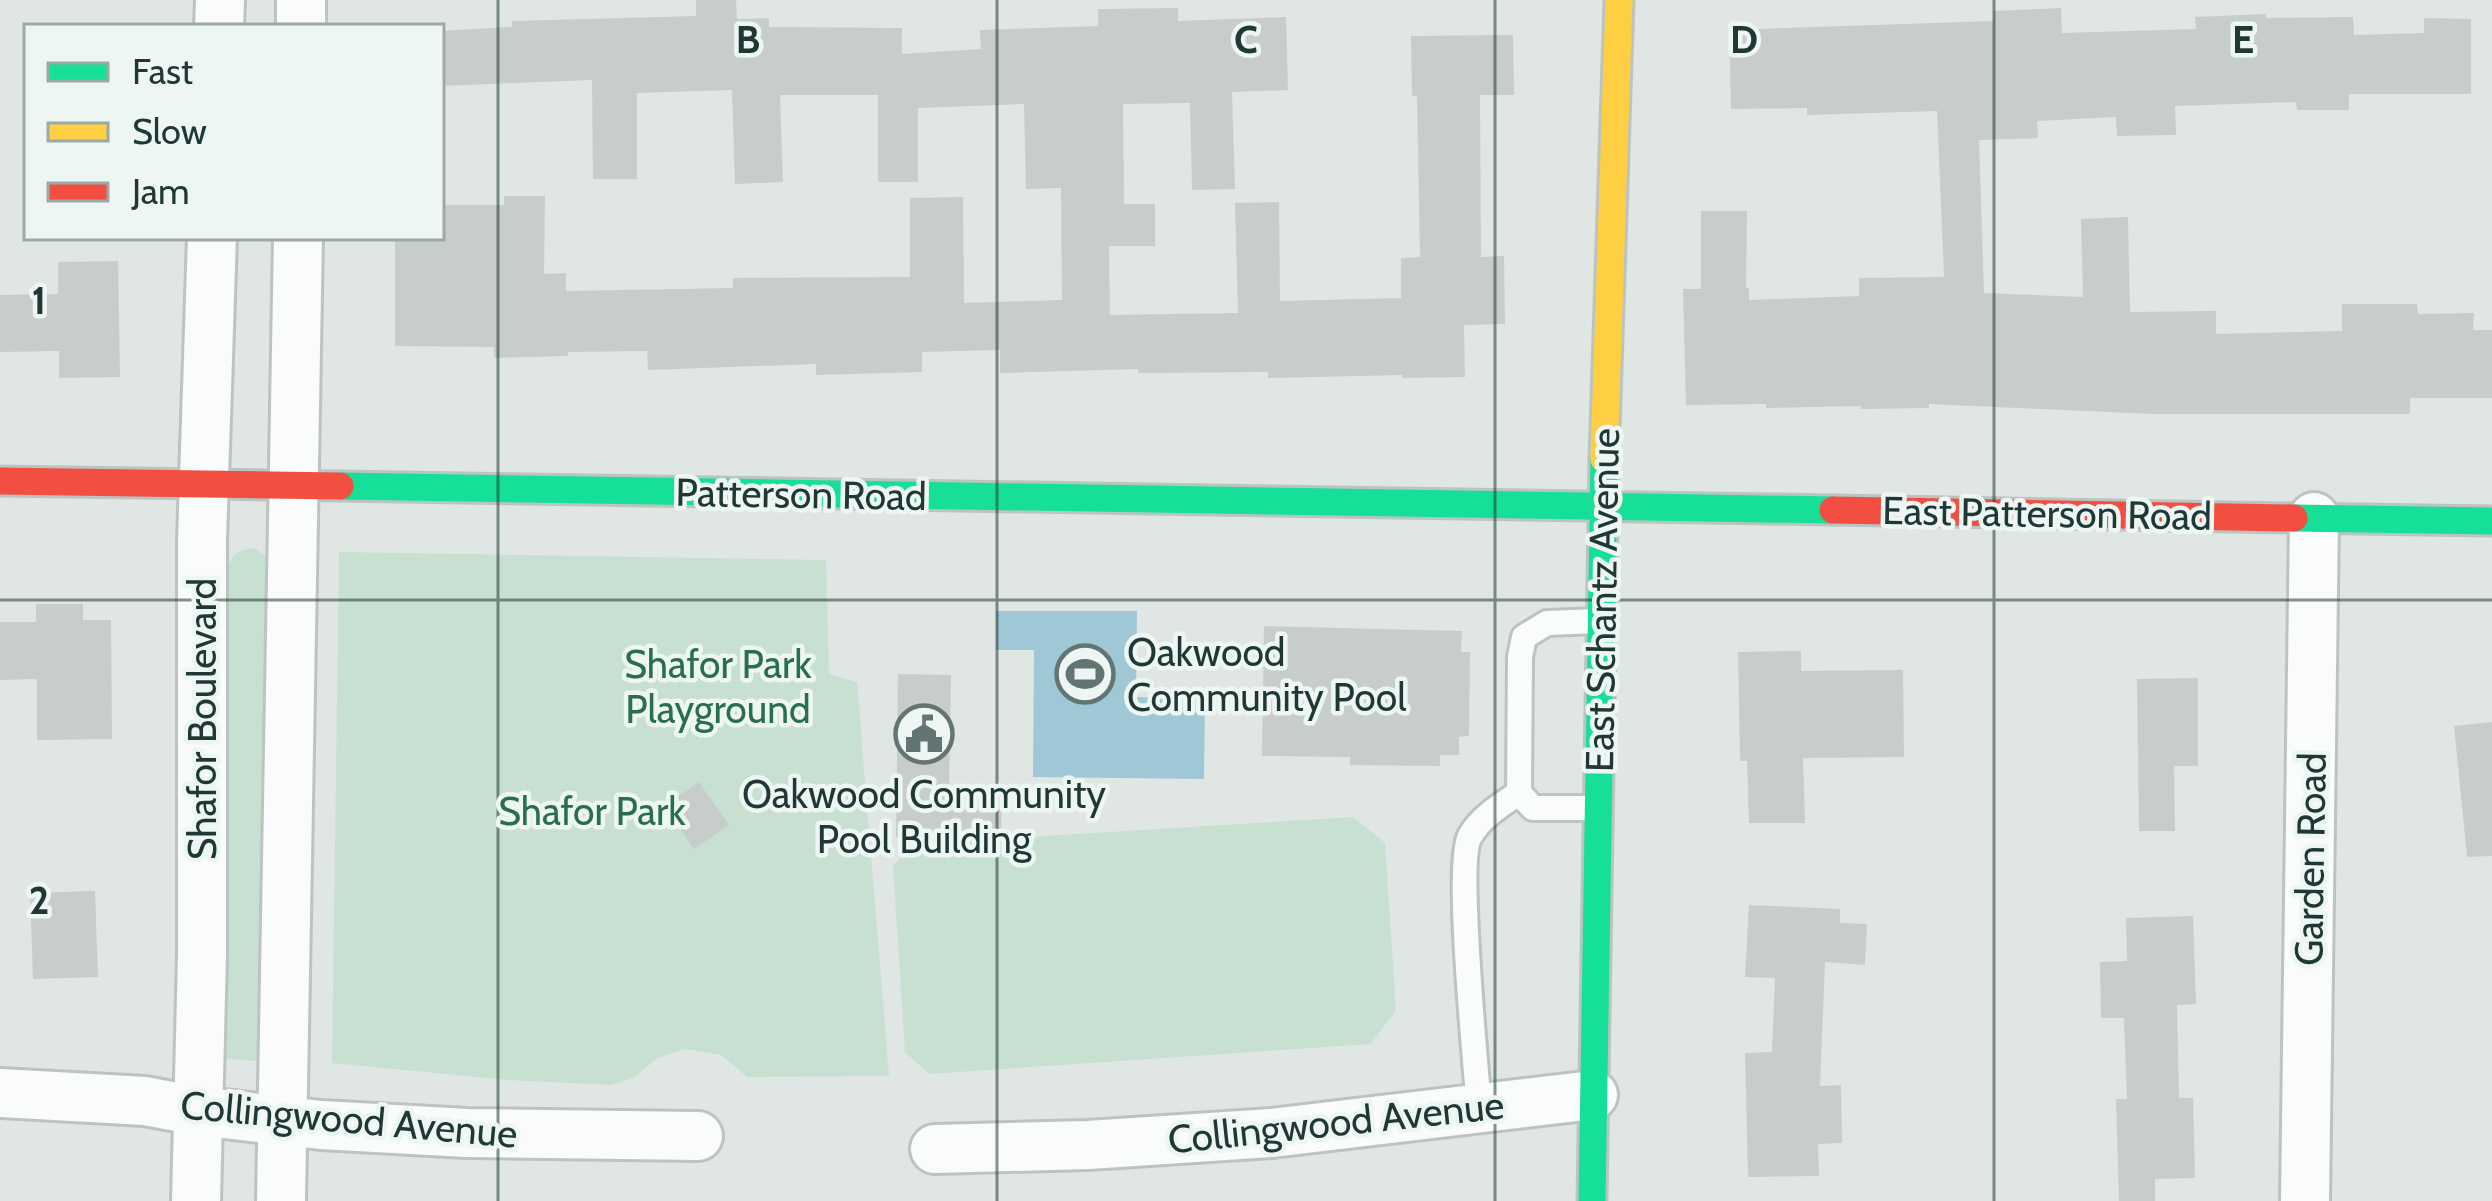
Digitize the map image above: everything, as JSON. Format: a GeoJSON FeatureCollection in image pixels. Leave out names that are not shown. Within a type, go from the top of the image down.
{"type":"FeatureCollection","features":[{"type":"Feature","properties":{"kind":"main road","name":"East Schantz Avenue"},"geometry":{"type":"LineString","coordinates":[[1592,1201],[1603,505],[1619,0]]}},
{"type":"Feature","properties":{"kind":"main road","name":"Patterson Road"},"geometry":{"type":"LineString","coordinates":[[0,481],[1603,505]]}},
{"type":"Feature","properties":{"kind":"main road","name":"East Patterson Road"},"geometry":{"type":"LineString","coordinates":[[1603,505],[2492,521]]}},
{"type":"Feature","properties":{"kind":"street","name":"Shafor Boulevard"},"geometry":{"type":"LineString","coordinates":[[196,1201],[203,485],[212,240]]}},
{"type":"Feature","properties":{"kind":"street"},"geometry":{"type":"LineString","coordinates":[[281,1201],[298,240]]}},
{"type":"Feature","properties":{"kind":"street","name":"Garden Road"},"geometry":{"type":"LineString","coordinates":[[2306,1201],[2314,518]]}},
{"type":"Feature","properties":{"kind":"street","name":"Collingwood Avenue"},"geometry":{"type":"LineString","coordinates":[[0,1093],[146,1101],[282,1121],[467,1133],[698,1136]]}},
{"type":"Feature","properties":{"kind":"street","name":"Collingwood Avenue"},"geometry":{"type":"LineString","coordinates":[[935,1149],[1272,1133],[1593,1095]]}},
{"type":"Feature","properties":{"kind":"lane"},"geometry":{"type":"LineString","coordinates":[[1598,808],[1533,808],[1519,793],[1520,656],[1524,637],[1547,623],[1601,621]]}},
{"type":"Feature","properties":{"kind":"lane"},"geometry":{"type":"LineString","coordinates":[[1478,1108],[1464,879],[1467,840],[1487,815],[1519,793]]}},
{"type":"Feature","properties":{"kind":"green space"},"geometry":{"type":"Polygon","coordinates":[[[254,548],[271,564],[264,1062],[220,1058],[227,573],[235,554],[254,548]]]}},
{"type":"Feature","properties":{"kind":"green space","name":"Shafor Park"},"geometry":{"type":"Polygon","coordinates":[[[339,552],[826,560],[829,674],[857,682],[889,1076],[747,1077],[721,1055],[685,1049],[658,1058],[633,1078],[611,1085],[332,1063],[339,552]]]}},
{"type":"Feature","properties":{"kind":"green space"},"geometry":{"type":"Polygon","coordinates":[[[1353,817],[1385,843],[1396,1010],[1371,1044],[929,1074],[905,1052],[893,866],[914,844],[1353,817]]]}},
{"type":"Feature","properties":{"kind":"water","name":"Oakwood Community Pool"},"geometry":{"type":"Polygon","coordinates":[[[996,611],[1137,611],[1136,697],[1205,699],[1204,779],[1033,777],[1034,650],[996,650],[996,611]]]}},
{"type":"Feature","properties":{"kind":"building"},"geometry":{"type":"Polygon","coordinates":[[[696,0],[736,0],[737,19],[769,18],[769,27],[902,28],[902,54],[981,49],[980,30],[1098,26],[1098,9],[1178,8],[1178,21],[1286,17],[1288,90],[1232,92],[1235,189],[1192,190],[1190,103],[1123,104],[1124,204],[1155,204],[1155,246],[1109,246],[1110,315],[1238,313],[1235,203],[1279,202],[1280,301],[1401,298],[1401,258],[1420,257],[1411,36],[1513,35],[1514,95],[1480,95],[1481,257],[1504,256],[1505,324],[1464,325],[1465,377],[1268,378],[1268,372],[1138,373],[1138,369],[1000,373],[1000,350],[922,352],[922,372],[816,375],[816,364],[648,370],[647,351],[494,358],[494,347],[395,346],[395,240],[444,240],[444,205],[504,205],[504,196],[545,196],[544,274],[566,273],[566,291],[733,288],[733,278],[910,277],[910,198],[963,197],[964,303],[1062,300],[1061,188],[1026,189],[1024,104],[918,108],[918,182],[878,182],[878,95],[780,95],[783,182],[735,184],[732,90],[637,93],[637,179],[593,179],[592,80],[444,86],[444,31],[512,27],[512,21],[696,16],[696,0]]]}},
{"type":"Feature","properties":{"kind":"building"},"geometry":{"type":"Polygon","coordinates":[[[2061,8],[2062,33],[2196,29],[2195,17],[2266,14],[2266,18],[2353,17],[2354,35],[2424,33],[2424,18],[2471,19],[2471,94],[2349,94],[2349,110],[2297,110],[2296,102],[2175,106],[2176,135],[2117,136],[2116,117],[2037,121],[2038,138],[1979,140],[1984,293],[2083,297],[2081,219],[2128,217],[2130,312],[2216,311],[2216,334],[2342,331],[2342,304],[2417,304],[2418,314],[2474,313],[2473,330],[2492,330],[2492,398],[2410,398],[2410,414],[2153,414],[1929,404],[1929,408],[1861,409],[1686,405],[1683,289],[1701,289],[1701,211],[1747,211],[1749,300],[1859,296],[1859,278],[1944,277],[1937,111],[1807,115],[1807,108],[1731,109],[1729,30],[1993,21],[1993,11],[2061,8]]]}},
{"type":"Feature","properties":{"kind":"building"},"geometry":{"type":"Polygon","coordinates":[[[118,261],[120,377],[59,378],[59,351],[0,352],[0,295],[58,294],[58,262],[118,261]]]}},
{"type":"Feature","properties":{"kind":"building"},"geometry":{"type":"Polygon","coordinates":[[[36,604],[83,604],[83,620],[111,620],[112,739],[37,740],[37,679],[0,680],[0,622],[36,622],[36,604]]]}},
{"type":"Feature","properties":{"kind":"building"},"geometry":{"type":"Polygon","coordinates":[[[1264,626],[1462,631],[1461,652],[1470,652],[1469,736],[1459,737],[1459,755],[1440,755],[1440,766],[1350,765],[1350,757],[1262,756],[1264,626]]]}},
{"type":"Feature","properties":{"kind":"building"},"geometry":{"type":"Polygon","coordinates":[[[1801,651],[1801,671],[1903,670],[1904,757],[1803,758],[1805,823],[1749,823],[1747,761],[1740,761],[1738,652],[1801,651]]]}},
{"type":"Feature","properties":{"kind":"building","name":"Oakwood Community Pool Building"},"geometry":{"type":"Polygon","coordinates":[[[898,674],[951,675],[949,793],[1002,794],[1001,838],[896,837],[898,674]]]}},
{"type":"Feature","properties":{"kind":"building"},"geometry":{"type":"Polygon","coordinates":[[[2198,678],[2198,766],[2174,766],[2175,831],[2139,831],[2137,679],[2198,678]]]}},
{"type":"Feature","properties":{"kind":"building"},"geometry":{"type":"Polygon","coordinates":[[[2492,722],[2492,856],[2467,857],[2454,726],[2492,722]]]}},
{"type":"Feature","properties":{"kind":"building"},"geometry":{"type":"Polygon","coordinates":[[[699,782],[729,825],[694,849],[664,806],[699,782]]]}},
{"type":"Feature","properties":{"kind":"building"},"geometry":{"type":"Polygon","coordinates":[[[95,891],[98,977],[33,979],[30,893],[95,891]]]}},
{"type":"Feature","properties":{"kind":"building"},"geometry":{"type":"Polygon","coordinates":[[[1749,905],[1840,909],[1840,923],[1867,924],[1865,965],[1825,962],[1820,1086],[1841,1085],[1842,1143],[1818,1144],[1819,1176],[1748,1177],[1745,1053],[1772,1052],[1775,978],[1745,977],[1749,905]]]}},
{"type":"Feature","properties":{"kind":"building"},"geometry":{"type":"Polygon","coordinates":[[[2193,916],[2196,1004],[2177,1005],[2179,1098],[2193,1098],[2195,1178],[2155,1179],[2155,1201],[2119,1201],[2116,1099],[2127,1099],[2124,1018],[2101,1018],[2100,962],[2127,961],[2126,918],[2193,916]]]}},
{"type":"Feature","properties":{"kind":"traffic: fast"},"geometry":{"type":"LineString","coordinates":[[1592,1201],[1604,459]]}},
{"type":"Feature","properties":{"kind":"traffic: fast"},"geometry":{"type":"LineString","coordinates":[[340,486],[1833,510]]}},
{"type":"Feature","properties":{"kind":"traffic: fast"},"geometry":{"type":"LineString","coordinates":[[2294,518],[2492,521]]}},
{"type":"Feature","properties":{"kind":"traffic: slow"},"geometry":{"type":"LineString","coordinates":[[1604,459],[1619,0]]}},
{"type":"Feature","properties":{"kind":"traffic: jam"},"geometry":{"type":"LineString","coordinates":[[0,481],[340,486]]}},
{"type":"Feature","properties":{"kind":"traffic: jam"},"geometry":{"type":"LineString","coordinates":[[1833,510],[2294,518]]}},
{"type":"Feature","properties":{"kind":"place","name":"Oakwood Community Pool"},"geometry":{"type":"Point","coordinates":[1085,674]}},
{"type":"Feature","properties":{"kind":"place","name":"Oakwood Community Pool Building"},"geometry":{"type":"Point","coordinates":[924,734]}},
{"type":"Feature","properties":{"kind":"park label","name":"Shafor Park Playground"},"geometry":{"type":"Point","coordinates":[718,686]}}]}
